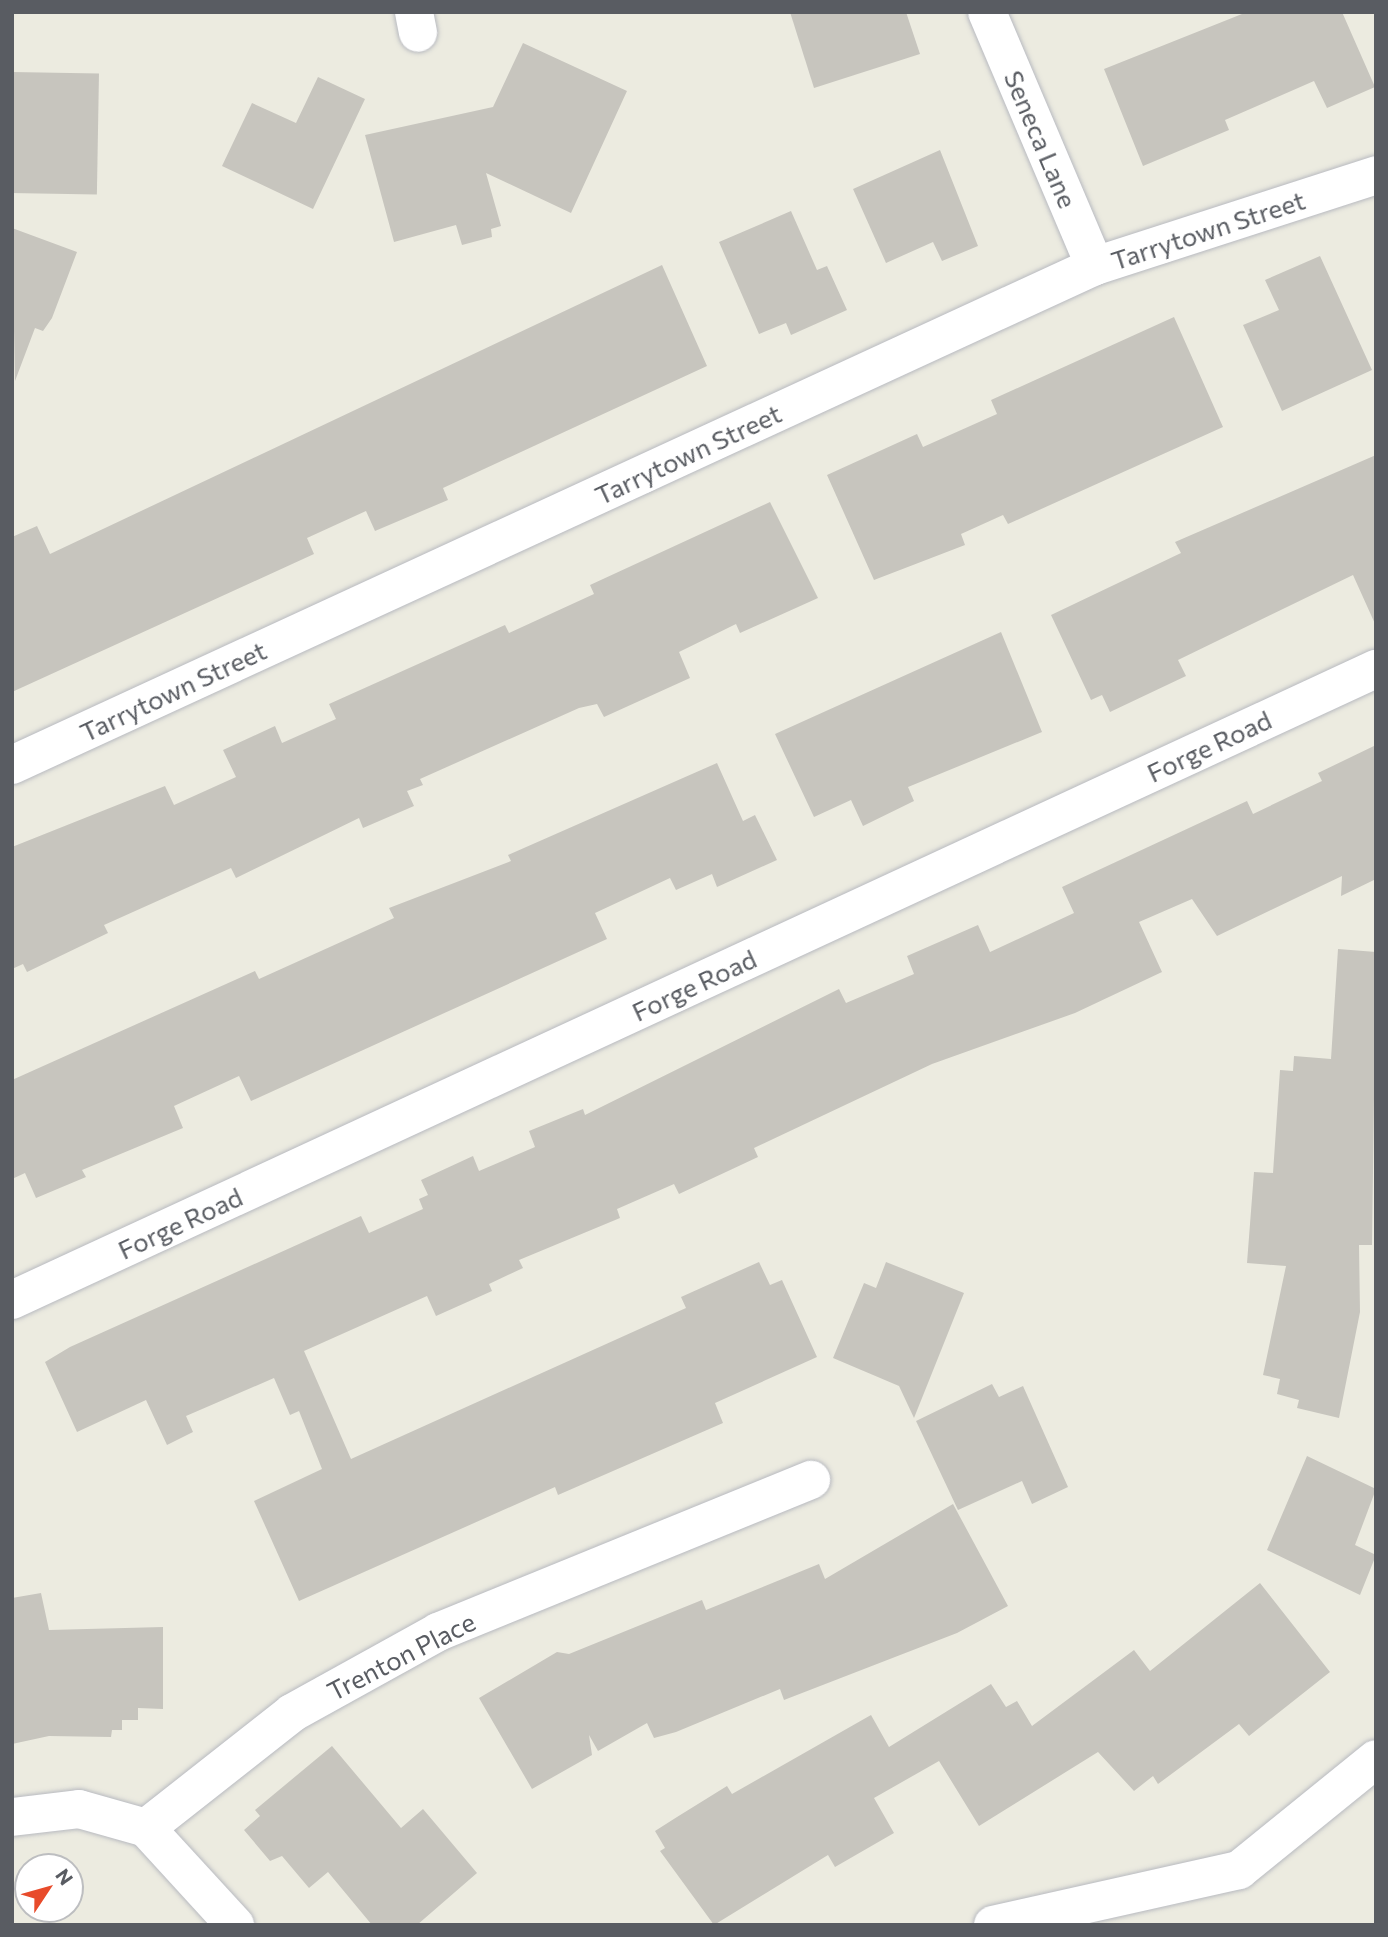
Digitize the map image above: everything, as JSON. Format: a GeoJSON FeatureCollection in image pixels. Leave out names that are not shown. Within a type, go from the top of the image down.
{"type":"FeatureCollection","features":[{"type":"Feature","properties":{"kind":"street","name":"Seneca Lane"},"geometry":{"type":"LineString","coordinates":[[987,12],[1095,266]]}},
{"type":"Feature","properties":{"kind":"street","name":"Tarrytown Street"},"geometry":{"type":"LineString","coordinates":[[12,765],[1095,266],[1376,176]]}},
{"type":"Feature","properties":{"kind":"street","name":"Forge Road"},"geometry":{"type":"LineString","coordinates":[[12,1300],[1376,668]]}},
{"type":"Feature","properties":{"kind":"street","name":"Trenton Place"},"geometry":{"type":"LineString","coordinates":[[146,1828],[292,1713],[438,1632],[811,1480]]}},
{"type":"Feature","properties":{"kind":"street"},"geometry":{"type":"LineString","coordinates":[[993,1925],[1239,1870],[1376,1759]]}},
{"type":"Feature","properties":{"kind":"street"},"geometry":{"type":"LineString","coordinates":[[12,1817],[79,1809],[146,1828],[235,1925]]}},
{"type":"Feature","properties":{"kind":"building"},"geometry":{"type":"Polygon","coordinates":[[[790,12],[906,12],[920,54],[814,88],[790,12]]]}},
{"type":"Feature","properties":{"kind":"building"},"geometry":{"type":"Polygon","coordinates":[[[1247,12],[1342,12],[1375,87],[1327,108],[1314,81],[1225,120],[1229,130],[1143,166],[1104,69],[1247,12]]]}},
{"type":"Feature","properties":{"kind":"building"},"geometry":{"type":"Polygon","coordinates":[[[523,43],[627,91],[571,213],[486,173],[501,226],[491,229],[492,237],[462,245],[456,225],[394,242],[365,135],[493,107],[523,43]]]}},
{"type":"Feature","properties":{"kind":"building"},"geometry":{"type":"Polygon","coordinates":[[[12,72],[99,74],[97,194],[12,193],[12,72]]]}},
{"type":"Feature","properties":{"kind":"building"},"geometry":{"type":"Polygon","coordinates":[[[318,77],[365,99],[313,209],[222,166],[252,103],[296,123],[318,77]]]}},
{"type":"Feature","properties":{"kind":"building"},"geometry":{"type":"Polygon","coordinates":[[[940,150],[978,246],[942,261],[933,242],[886,263],[853,189],[940,150]]]}},
{"type":"Feature","properties":{"kind":"building"},"geometry":{"type":"Polygon","coordinates":[[[791,211],[817,270],[827,266],[847,310],[791,335],[786,323],[759,334],[719,242],[791,211]]]}},
{"type":"Feature","properties":{"kind":"building"},"geometry":{"type":"Polygon","coordinates":[[[12,228],[77,252],[52,318],[43,331],[35,328],[15,381],[12,228]]]}},
{"type":"Feature","properties":{"kind":"building"},"geometry":{"type":"Polygon","coordinates":[[[1320,256],[1372,370],[1282,411],[1243,325],[1279,310],[1265,280],[1320,256]]]}},
{"type":"Feature","properties":{"kind":"building"},"geometry":{"type":"Polygon","coordinates":[[[662,265],[707,366],[443,488],[448,500],[375,531],[366,511],[307,538],[314,554],[12,692],[12,537],[37,526],[50,554],[662,265]]]}},
{"type":"Feature","properties":{"kind":"building"},"geometry":{"type":"Polygon","coordinates":[[[1174,317],[1223,427],[1008,524],[1003,515],[961,534],[965,545],[874,580],[827,475],[917,434],[923,447],[997,414],[991,400],[1174,317]]]}},
{"type":"Feature","properties":{"kind":"building"},"geometry":{"type":"Polygon","coordinates":[[[1376,455],[1376,626],[1353,575],[1178,660],[1186,676],[1110,712],[1102,695],[1091,700],[1051,615],[1181,553],[1175,542],[1376,455]]]}},
{"type":"Feature","properties":{"kind":"building"},"geometry":{"type":"Polygon","coordinates":[[[770,502],[818,598],[740,633],[736,624],[679,652],[690,678],[604,717],[597,704],[579,708],[420,779],[423,785],[407,791],[414,806],[363,828],[359,818],[236,878],[231,868],[104,925],[108,933],[27,972],[23,964],[12,969],[12,847],[165,786],[174,805],[236,777],[223,750],[275,726],[282,743],[336,719],[329,704],[505,625],[509,633],[594,594],[590,585],[770,502]]]}},
{"type":"Feature","properties":{"kind":"building"},"geometry":{"type":"Polygon","coordinates":[[[1001,632],[1042,732],[908,787],[914,801],[863,826],[851,800],[814,817],[775,734],[1001,632]]]}},
{"type":"Feature","properties":{"kind":"building"},"geometry":{"type":"Polygon","coordinates":[[[1376,745],[1376,879],[1341,896],[1342,876],[1217,936],[1192,899],[1139,922],[1162,972],[1075,1013],[932,1064],[754,1148],[758,1157],[679,1194],[674,1184],[617,1209],[620,1218],[519,1260],[523,1268],[489,1284],[492,1291],[436,1316],[427,1296],[304,1351],[351,1459],[686,1308],[681,1297],[759,1262],[770,1285],[782,1280],[817,1357],[715,1403],[723,1423],[558,1495],[555,1487],[299,1601],[254,1501],[322,1469],[299,1411],[290,1415],[274,1378],[186,1416],[193,1432],[167,1445],[146,1400],[77,1432],[45,1362],[70,1347],[361,1216],[369,1233],[423,1209],[419,1199],[428,1195],[421,1180],[473,1156],[479,1171],[535,1147],[529,1131],[583,1109],[585,1115],[839,989],[846,1003],[914,974],[907,956],[978,925],[990,952],[1074,913],[1062,887],[1247,801],[1253,814],[1322,781],[1318,773],[1376,745]]]}},
{"type":"Feature","properties":{"kind":"building"},"geometry":{"type":"Polygon","coordinates":[[[717,763],[743,821],[755,815],[777,860],[717,887],[712,874],[676,890],[670,878],[595,913],[607,939],[251,1101],[239,1076],[174,1106],[183,1128],[82,1170],[86,1177],[36,1198],[25,1173],[12,1179],[12,1080],[255,971],[259,979],[394,918],[389,908],[511,861],[508,855],[717,763]]]}},
{"type":"Feature","properties":{"kind":"building"},"geometry":{"type":"Polygon","coordinates":[[[1338,949],[1376,952],[1372,1245],[1359,1245],[1360,1312],[1339,1418],[1297,1408],[1299,1400],[1277,1394],[1280,1379],[1263,1375],[1286,1266],[1247,1263],[1254,1172],[1273,1173],[1280,1070],[1293,1071],[1294,1056],[1331,1059],[1338,949]]]}},
{"type":"Feature","properties":{"kind":"building"},"geometry":{"type":"Polygon","coordinates":[[[886,1262],[964,1293],[914,1418],[899,1386],[833,1358],[864,1283],[876,1288],[886,1262]]]}},
{"type":"Feature","properties":{"kind":"building"},"geometry":{"type":"Polygon","coordinates":[[[992,1384],[999,1397],[1023,1386],[1068,1487],[1032,1504],[1022,1481],[958,1510],[916,1421],[992,1384]]]}},
{"type":"Feature","properties":{"kind":"building"},"geometry":{"type":"Polygon","coordinates":[[[1307,1456],[1376,1489],[1355,1545],[1376,1555],[1360,1595],[1267,1550],[1307,1456]]]}},
{"type":"Feature","properties":{"kind":"building"},"geometry":{"type":"Polygon","coordinates":[[[953,1504],[1008,1606],[957,1633],[784,1700],[780,1689],[676,1732],[654,1738],[647,1723],[598,1751],[589,1735],[592,1755],[532,1789],[479,1698],[557,1652],[569,1654],[702,1600],[706,1610],[819,1564],[825,1579],[953,1504]]]}},
{"type":"Feature","properties":{"kind":"building"},"geometry":{"type":"Polygon","coordinates":[[[1260,1583],[1330,1672],[1249,1736],[1239,1724],[1158,1784],[1153,1776],[1134,1791],[1098,1752],[979,1826],[939,1761],[874,1798],[894,1833],[835,1867],[828,1855],[714,1925],[660,1851],[665,1848],[655,1831],[727,1786],[732,1794],[871,1715],[889,1747],[991,1684],[1006,1707],[1017,1701],[1032,1726],[1134,1650],[1150,1671],[1260,1583]]]}},
{"type":"Feature","properties":{"kind":"building"},"geometry":{"type":"Polygon","coordinates":[[[41,1593],[49,1630],[163,1627],[163,1709],[138,1708],[138,1720],[122,1720],[122,1730],[112,1730],[111,1737],[49,1736],[12,1744],[12,1598],[41,1593]]]}},
{"type":"Feature","properties":{"kind":"building"},"geometry":{"type":"Polygon","coordinates":[[[332,1746],[401,1828],[423,1809],[477,1873],[417,1925],[372,1925],[328,1872],[309,1888],[282,1856],[270,1861],[244,1830],[260,1816],[255,1810],[332,1746]]]}}]}
